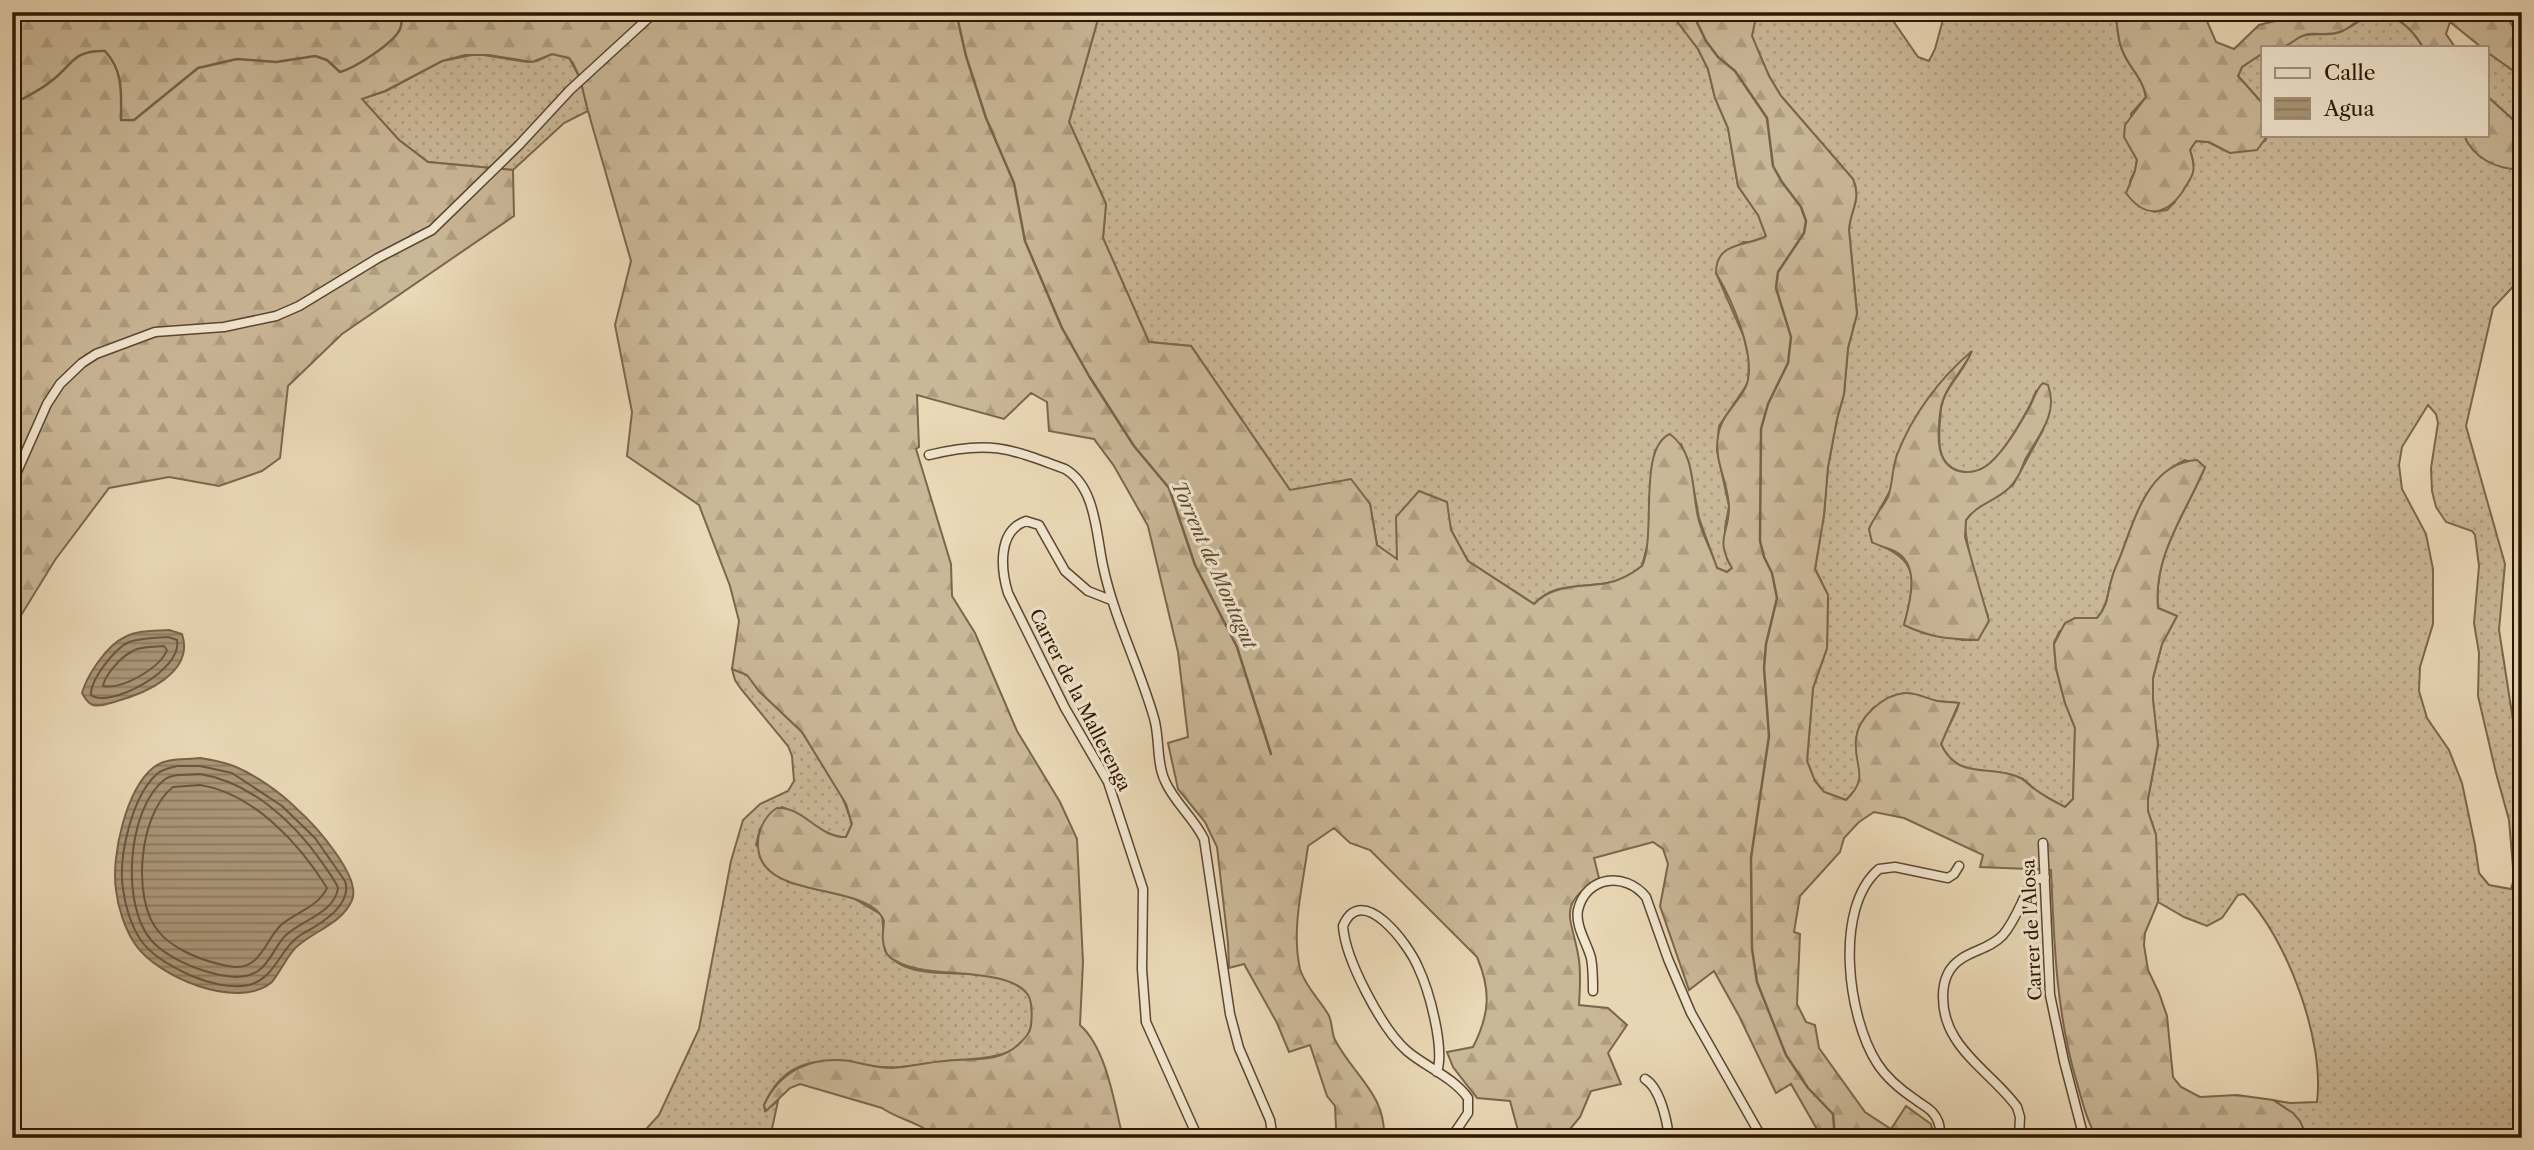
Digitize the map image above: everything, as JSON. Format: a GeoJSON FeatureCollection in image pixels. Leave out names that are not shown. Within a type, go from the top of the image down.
{"type":"FeatureCollection","features":[{"type":"Feature","properties":{"kind":"street"},"geometry":{"type":"LineString","coordinates":[[12,483],[47,404],[60,384],[82,363],[96,354],[155,332],[225,327],[276,316],[299,306],[378,258],[432,230],[519,145],[570,90],[655,12]]}},
{"type":"Feature","properties":{"kind":"street"},"geometry":{"type":"LineString","coordinates":[[929,455],[963,447],[1006,448],[1074,474],[1086,491],[1111,600],[1155,722],[1165,782],[1192,817],[1204,839],[1230,1014],[1239,1048],[1270,1120],[1273,1138]]}},
{"type":"Feature","properties":{"kind":"street","name":"Carrer de la Mallerenga"},"geometry":{"type":"LineString","coordinates":[[1111,600],[1088,591],[1065,571],[1038,526],[1026,521],[1012,530],[1003,552],[1003,578],[1065,708],[1108,782],[1143,889],[1142,969],[1146,1022],[1198,1138]]}},
{"type":"Feature","properties":{"kind":"street","name":"Carrer de l'Alosa"},"geometry":{"type":"LineString","coordinates":[[2043,843],[2050,995],[2084,1138]]}},
{"type":"Feature","properties":{"kind":"street"},"geometry":{"type":"LineString","coordinates":[[1939,1138],[1940,1125],[1933,1112],[1895,1085],[1878,1066],[1865,1040],[1853,1002],[1850,946],[1862,893],[1879,869],[1895,867],[1948,878],[1959,866]]}},
{"type":"Feature","properties":{"kind":"street"},"geometry":{"type":"LineString","coordinates":[[2019,1138],[2020,1117],[2017,1107],[1964,1050],[1950,1028],[1942,999],[1943,988],[1958,960],[1989,946],[2002,936],[2032,883],[2045,877]]}},
{"type":"Feature","properties":{"kind":"street"},"geometry":{"type":"LineString","coordinates":[[1593,991],[1592,961],[1578,922],[1579,907],[1595,887],[1610,880],[1626,880],[1646,897],[1691,1013],[1762,1138]]}},
{"type":"Feature","properties":{"kind":"street"},"geometry":{"type":"LineString","coordinates":[[1437,1072],[1439,1053],[1433,1018],[1427,991],[1414,958],[1389,925],[1369,912],[1354,911],[1345,920],[1343,934],[1370,999],[1405,1049],[1462,1090],[1468,1098],[1468,1113],[1451,1138]]}},
{"type":"Feature","properties":{"kind":"street"},"geometry":{"type":"LineString","coordinates":[[1645,1079],[1653,1084],[1668,1138]]}},
{"type":"Feature","properties":{"kind":"green space"},"geometry":{"type":"Polygon","coordinates":[[[12,12],[1157,12],[1106,14],[1098,19],[1069,122],[1106,204],[1103,238],[1149,342],[1191,346],[1290,490],[1351,479],[1370,504],[1377,545],[1397,559],[1396,517],[1419,491],[1447,502],[1451,530],[1468,561],[1534,604],[1559,589],[1612,582],[1642,566],[1648,534],[1654,456],[1660,442],[1670,434],[1679,442],[1689,463],[1699,521],[1717,568],[1727,572],[1732,568],[1723,542],[1729,506],[1717,446],[1722,423],[1743,392],[1749,374],[1746,345],[1729,297],[1716,273],[1717,263],[1727,250],[1766,236],[1758,215],[1738,186],[1728,128],[1715,98],[1708,69],[1698,49],[1670,12],[1757,12],[1752,36],[1769,76],[1781,96],[1853,179],[1856,193],[1849,230],[1857,314],[1848,348],[1844,394],[1828,467],[1824,515],[1815,569],[1828,595],[1827,648],[1813,688],[1807,761],[1815,781],[1824,792],[1846,800],[1858,784],[1856,739],[1861,723],[1873,708],[1888,698],[1909,693],[1937,701],[1959,703],[1941,744],[1956,763],[1975,770],[2007,773],[2018,777],[2065,807],[2073,799],[2075,728],[2056,668],[2054,644],[2065,623],[2075,618],[2097,618],[2101,613],[2139,507],[2156,481],[2167,470],[2181,463],[2197,460],[2205,467],[2172,535],[2158,589],[2158,608],[2177,616],[2162,644],[2153,678],[2158,745],[2148,811],[2156,835],[2158,902],[2145,933],[2144,945],[2148,970],[2167,1016],[2173,1077],[2181,1087],[2200,1097],[2237,1095],[2273,1100],[2300,1121],[2305,1138],[2097,1138],[2083,1104],[2064,1030],[2057,977],[2051,870],[1980,867],[1983,855],[1904,818],[1874,812],[1859,822],[1844,838],[1840,852],[1800,896],[1794,932],[1800,934],[1797,1004],[1806,1022],[1815,1025],[1819,1048],[1865,1112],[1891,1129],[1906,1106],[1931,1124],[1932,1138],[1822,1138],[1791,1084],[1776,1093],[1714,971],[1689,990],[1660,906],[1668,864],[1663,849],[1653,842],[1594,858],[1599,878],[1576,897],[1571,906],[1571,923],[1580,966],[1579,1005],[1608,1008],[1627,1025],[1608,1053],[1621,1084],[1591,1091],[1580,1117],[1566,1134],[1548,1138],[1520,1138],[1510,1101],[1477,1098],[1453,1067],[1447,1052],[1473,1047],[1483,1024],[1487,1002],[1485,980],[1477,957],[1370,850],[1350,843],[1334,828],[1308,846],[1297,923],[1300,969],[1330,1017],[1335,1040],[1380,1109],[1384,1138],[1333,1138],[1336,1127],[1335,1106],[1327,1096],[1310,1045],[1289,1052],[1277,1023],[1244,964],[1229,968],[1217,847],[1205,822],[1178,789],[1168,743],[1188,737],[1178,652],[1148,526],[1114,466],[1094,439],[1049,431],[1047,402],[1031,393],[1004,419],[917,395],[919,447],[916,449],[951,564],[952,596],[975,633],[1017,731],[1060,802],[1077,839],[1083,962],[1080,1025],[1089,1035],[1103,1062],[1123,1138],[936,1138],[924,1128],[882,1108],[800,1084],[790,1088],[766,1111],[764,1105],[779,1083],[788,1074],[810,1063],[836,1060],[892,1068],[985,1059],[1004,1054],[1020,1043],[1030,1031],[1031,1002],[1019,986],[1005,980],[932,971],[902,964],[888,956],[883,940],[884,921],[873,908],[856,899],[788,881],[770,872],[760,856],[760,831],[768,816],[777,808],[795,812],[837,836],[846,837],[852,824],[846,804],[802,732],[759,691],[747,675],[732,669],[739,621],[730,586],[699,505],[627,456],[632,412],[615,325],[631,261],[580,78],[573,63],[569,58],[552,54],[532,62],[489,55],[465,55],[442,61],[385,91],[362,99],[399,140],[428,162],[513,170],[514,216],[342,334],[288,386],[280,458],[262,471],[219,486],[169,477],[109,488],[55,560],[12,630],[12,12]]]}},
{"type":"Feature","properties":{"kind":"green space"},"geometry":{"type":"Polygon","coordinates":[[[1218,12],[1250,21],[1254,12],[1670,12],[1698,49],[1708,69],[1715,98],[1728,128],[1738,186],[1758,215],[1766,236],[1756,242],[1743,242],[1716,273],[1744,337],[1749,360],[1748,383],[1719,426],[1717,451],[1729,506],[1725,528],[1727,559],[1732,568],[1727,572],[1717,568],[1699,518],[1689,463],[1681,444],[1655,450],[1649,500],[1650,535],[1642,566],[1612,582],[1550,592],[1534,604],[1468,561],[1451,530],[1446,502],[1419,491],[1397,560],[1377,545],[1370,504],[1290,490],[1191,346],[1149,342],[1103,238],[1106,204],[1069,122],[1098,19],[1105,14],[1218,12]]]}},
{"type":"Feature","properties":{"kind":"green space"},"geometry":{"type":"Polygon","coordinates":[[[1757,12],[1798,12],[1806,18],[1834,12],[1887,12],[1918,57],[1929,61],[1945,12],[2121,12],[2116,19],[2120,44],[2142,84],[2146,97],[2131,114],[2131,148],[2137,159],[2130,181],[2154,212],[2167,210],[2175,202],[2193,161],[2190,150],[2196,141],[2208,142],[2230,153],[2265,141],[2268,136],[2464,136],[2473,150],[2487,161],[2495,165],[2522,169],[2522,277],[2493,308],[2466,426],[2505,564],[2499,630],[2513,720],[2522,755],[2522,1138],[2305,1138],[2298,1120],[2273,1100],[2290,1103],[2317,1102],[2318,1077],[2309,1021],[2300,992],[2275,936],[2244,894],[2238,895],[2222,918],[2207,926],[2158,902],[2156,835],[2148,811],[2158,745],[2153,678],[2162,644],[2177,616],[2158,608],[2158,589],[2172,535],[2205,467],[2185,460],[2160,477],[2144,499],[2132,524],[2101,613],[2097,618],[2075,618],[2059,632],[2054,643],[2056,668],[2075,728],[2073,799],[2065,807],[2023,779],[1957,764],[1941,745],[1959,703],[1904,693],[1873,708],[1860,726],[1856,738],[1861,776],[1859,786],[1846,800],[1824,792],[1815,781],[1807,761],[1813,688],[1827,648],[1828,595],[1815,569],[1824,515],[1828,467],[1844,394],[1848,348],[1857,314],[1849,230],[1856,193],[1853,179],[1781,96],[1751,36],[1757,12]],[[1971,352],[1933,392],[1897,454],[1891,489],[1869,529],[1872,542],[1899,556],[1911,573],[1911,596],[1904,625],[1962,640],[1978,640],[1988,616],[1969,552],[1966,520],[1977,507],[2013,485],[2043,430],[2051,401],[2036,391],[2016,430],[1989,464],[1974,471],[1959,471],[1947,463],[1943,456],[1939,433],[1943,401],[1971,352]],[[2428,405],[2402,447],[2399,465],[2402,489],[2426,534],[2433,569],[2433,624],[2420,667],[2419,691],[2427,718],[2449,750],[2462,783],[2479,873],[2489,885],[2511,889],[2514,879],[2509,820],[2478,696],[2479,653],[2474,623],[2479,566],[2475,535],[2472,531],[2446,522],[2436,507],[2431,468],[2438,423],[2436,414],[2428,405]]]}},
{"type":"Feature","properties":{"kind":"green space"},"geometry":{"type":"Polygon","coordinates":[[[2121,12],[2203,12],[2216,42],[2234,49],[2259,25],[2295,16],[2310,19],[2333,12],[2504,12],[2520,41],[2522,56],[2515,72],[2488,53],[2488,46],[2480,46],[2450,22],[2446,34],[2454,46],[2422,46],[2399,20],[2383,14],[2365,17],[2338,33],[2305,35],[2286,46],[2261,46],[2261,54],[2242,67],[2238,76],[2261,102],[2261,136],[2267,136],[2257,150],[2230,153],[2209,142],[2196,141],[2190,150],[2194,169],[2183,191],[2170,206],[2155,211],[2141,207],[2126,193],[2137,160],[2124,137],[2125,125],[2146,97],[2142,84],[2120,44],[2116,18],[2121,12]]]}},
{"type":"Feature","properties":{"kind":"green space"},"geometry":{"type":"Polygon","coordinates":[[[2375,13],[2383,14],[2397,19],[2414,34],[2422,46],[2284,46],[2311,34],[2340,32],[2375,13]]]}},
{"type":"Feature","properties":{"kind":"green space"},"geometry":{"type":"Polygon","coordinates":[[[2488,53],[2515,71],[2522,62],[2522,128],[2488,97],[2488,53]]]}},
{"type":"Feature","properties":{"kind":"green space"},"geometry":{"type":"Polygon","coordinates":[[[477,54],[527,62],[552,54],[569,58],[580,78],[588,111],[564,123],[513,170],[428,162],[399,140],[361,99],[386,91],[442,61],[477,54]]]}},
{"type":"Feature","properties":{"kind":"green space"},"geometry":{"type":"Polygon","coordinates":[[[2261,54],[2261,102],[2238,76],[2242,67],[2261,54]]]}},
{"type":"Feature","properties":{"kind":"green space"},"geometry":{"type":"Polygon","coordinates":[[[2488,97],[2522,128],[2522,169],[2495,165],[2480,156],[2464,136],[2488,136],[2488,97]]]}},
{"type":"Feature","properties":{"kind":"green space"},"geometry":{"type":"Polygon","coordinates":[[[1972,351],[1946,392],[1941,407],[1938,434],[1940,450],[1948,465],[1954,469],[1961,472],[1976,471],[1990,463],[2012,436],[2043,383],[2048,385],[2051,396],[2046,424],[2019,475],[2004,492],[1976,510],[1966,520],[1965,537],[1989,621],[1978,640],[1940,637],[1904,625],[1911,594],[1911,573],[1901,556],[1872,542],[1869,529],[1888,497],[1895,460],[1919,412],[1938,385],[1972,351]]]}},
{"type":"Feature","properties":{"kind":"green space"},"geometry":{"type":"Polygon","coordinates":[[[732,669],[747,674],[759,691],[802,732],[843,798],[852,824],[846,837],[838,836],[782,807],[760,829],[756,845],[788,882],[853,898],[882,915],[885,951],[898,963],[915,970],[978,975],[1016,984],[1030,997],[1032,1018],[1029,1033],[1021,1044],[1009,1052],[995,1056],[899,1067],[824,1061],[797,1068],[780,1080],[764,1105],[765,1111],[778,1101],[770,1138],[638,1138],[659,1115],[699,1029],[731,861],[743,820],[760,804],[788,791],[794,781],[792,756],[788,746],[741,689],[732,669]]]}},
{"type":"Feature","properties":{"kind":"water"},"geometry":{"type":"Polygon","coordinates":[[[169,630],[182,634],[184,648],[181,660],[164,680],[139,693],[106,704],[96,706],[88,702],[82,693],[93,669],[111,647],[135,633],[169,630]]]}},
{"type":"Feature","properties":{"kind":"water"},"geometry":{"type":"Polygon","coordinates":[[[200,758],[236,767],[284,797],[305,816],[335,852],[350,878],[353,890],[348,908],[329,925],[297,946],[272,982],[257,990],[239,993],[220,991],[199,986],[161,968],[135,944],[118,904],[115,876],[118,842],[128,807],[136,791],[144,777],[159,764],[170,760],[200,758]]]}},
{"type":"Feature","properties":{"kind":"waterway"},"geometry":{"type":"LineString","coordinates":[[12,105],[46,85],[79,56],[94,51],[105,51],[116,67],[120,83],[121,120],[134,120],[198,68],[237,59],[276,62],[315,56],[327,60],[340,72],[364,60],[390,41],[400,29],[402,12]]}},
{"type":"Feature","properties":{"kind":"waterway"},"geometry":{"type":"LineString","coordinates":[[513,12],[520,15],[534,12]]}},
{"type":"Feature","properties":{"kind":"waterway","name":"Torrent de Montagut"},"geometry":{"type":"LineString","coordinates":[[956,12],[966,56],[986,118],[1014,183],[1025,241],[1062,328],[1089,376],[1134,446],[1169,488],[1195,565],[1237,647],[1271,754]]}},
{"type":"Feature","properties":{"kind":"waterway"},"geometry":{"type":"LineString","coordinates":[[1692,12],[1706,41],[1718,57],[1735,71],[1767,118],[1773,166],[1801,207],[1806,221],[1804,233],[1778,272],[1776,288],[1791,337],[1788,363],[1768,404],[1761,429],[1760,541],[1772,573],[1777,598],[1766,644],[1764,668],[1769,736],[1751,858],[1752,949],[1757,982],[1786,1055],[1808,1088],[1833,1114],[1835,1138]]}}]}
